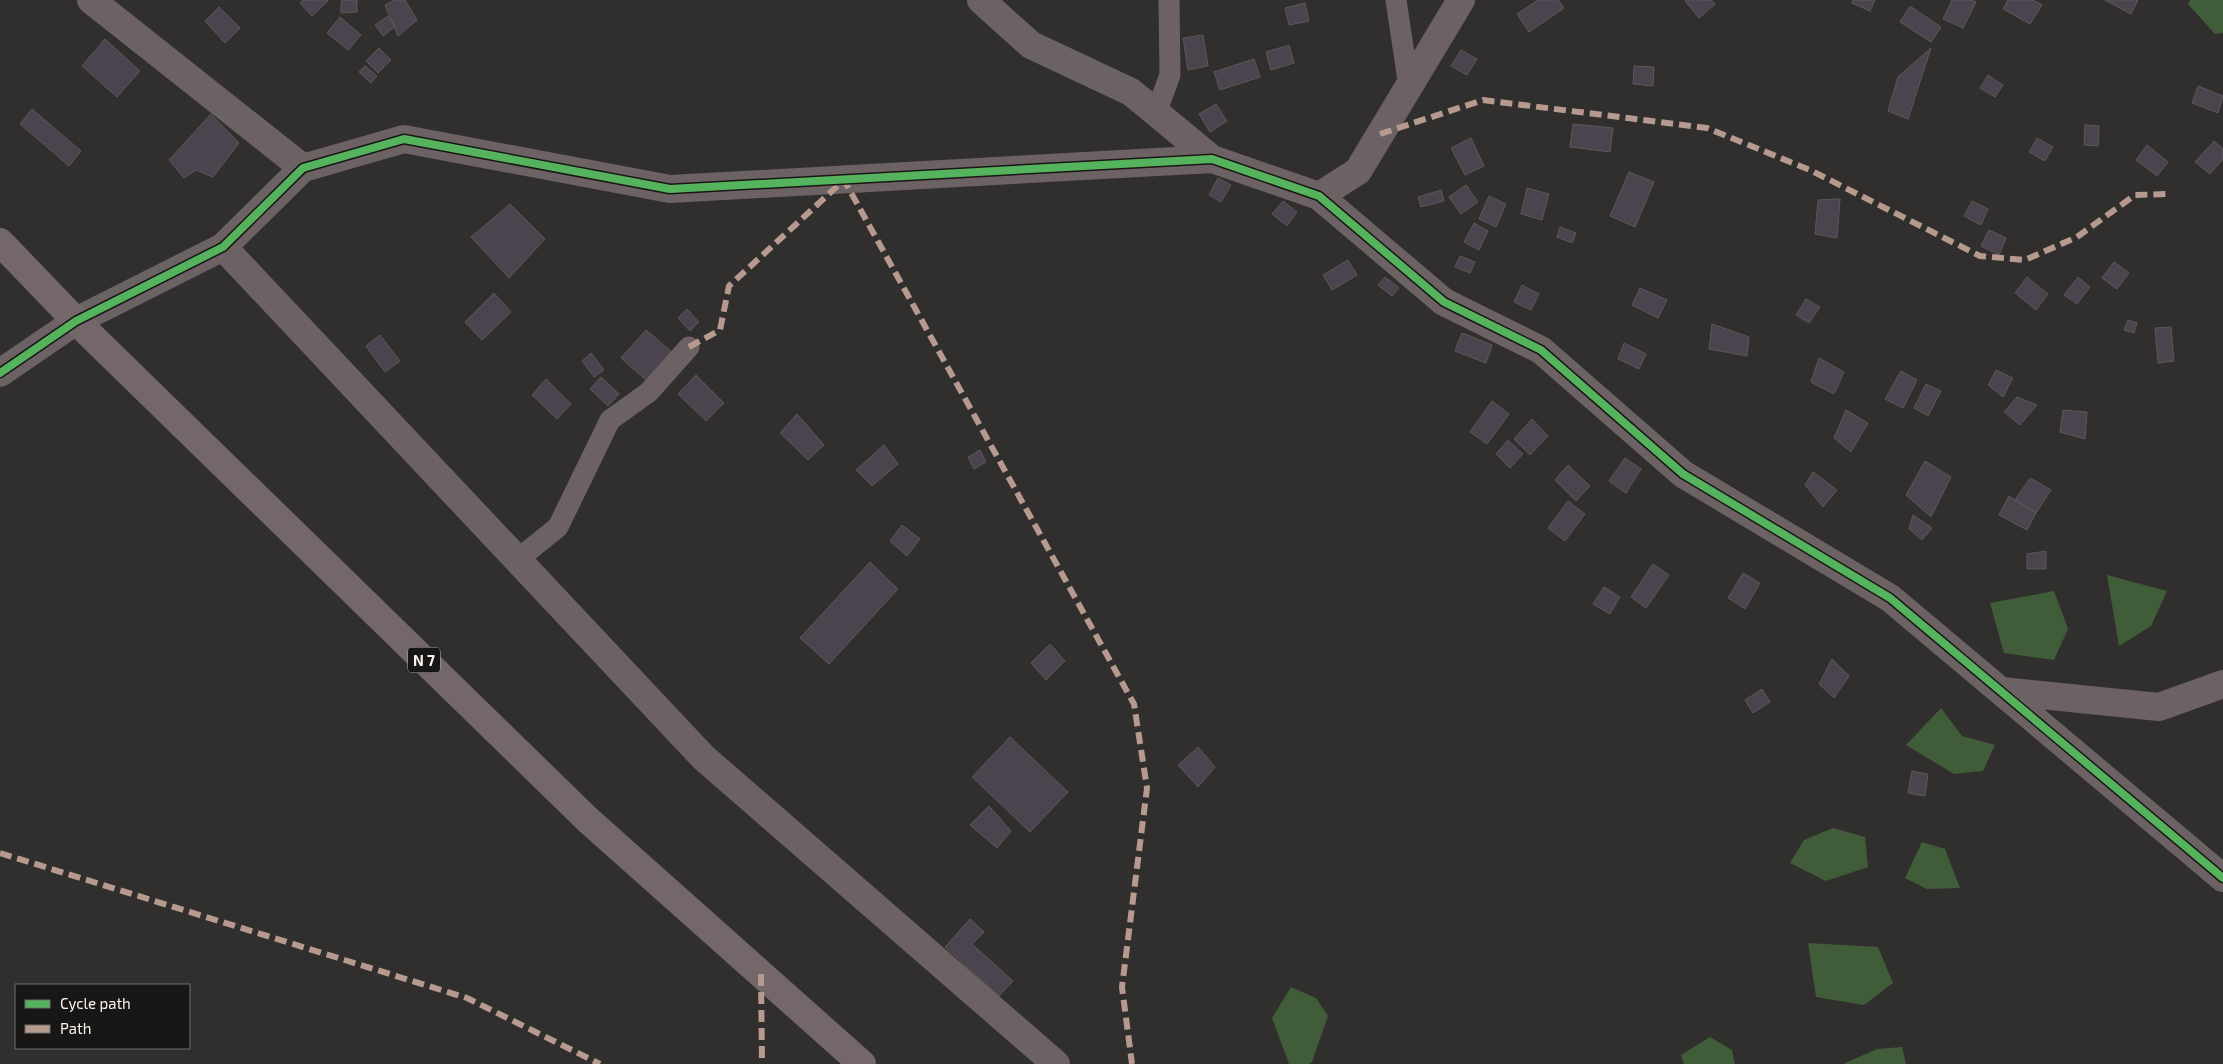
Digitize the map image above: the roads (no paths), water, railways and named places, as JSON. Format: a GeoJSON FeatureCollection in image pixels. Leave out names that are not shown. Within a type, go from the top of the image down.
{"type":"FeatureCollection","features":[{"type":"Feature","properties":{"kind":"highway","name":"N 7"},"geometry":{"type":"LineString","coordinates":[[0,242],[76,321],[588,820],[862,1064]]}},
{"type":"Feature","properties":{"kind":"street"},"geometry":{"type":"LineString","coordinates":[[91,0],[303,168]]}},
{"type":"Feature","properties":{"kind":"street"},"geometry":{"type":"LineString","coordinates":[[981,0],[1031,45],[1131,92],[1212,159],[1319,196],[1444,302],[1541,350],[1683,474],[1890,598],[2223,878]]}},
{"type":"Feature","properties":{"kind":"street"},"geometry":{"type":"LineString","coordinates":[[1319,196],[1358,171],[1461,0]]}},
{"type":"Feature","properties":{"kind":"street"},"geometry":{"type":"LineString","coordinates":[[0,374],[76,321],[223,247],[303,168],[404,139],[670,189],[1212,159]]}},
{"type":"Feature","properties":{"kind":"street"},"geometry":{"type":"LineString","coordinates":[[223,247],[704,758],[1056,1064]]}},
{"type":"Feature","properties":{"kind":"street"},"geometry":{"type":"LineString","coordinates":[[2002,692],[2159,707],[2223,684]]}},
{"type":"Feature","properties":{"kind":"lane"},"geometry":{"type":"LineString","coordinates":[[1156,113],[1170,75],[1169,0]]}},
{"type":"Feature","properties":{"kind":"lane"},"geometry":{"type":"LineString","coordinates":[[1396,0],[1408,87]]}},
{"type":"Feature","properties":{"kind":"lane"},"geometry":{"type":"LineString","coordinates":[[517,560],[558,526],[610,420],[649,392],[689,347]]}}]}
